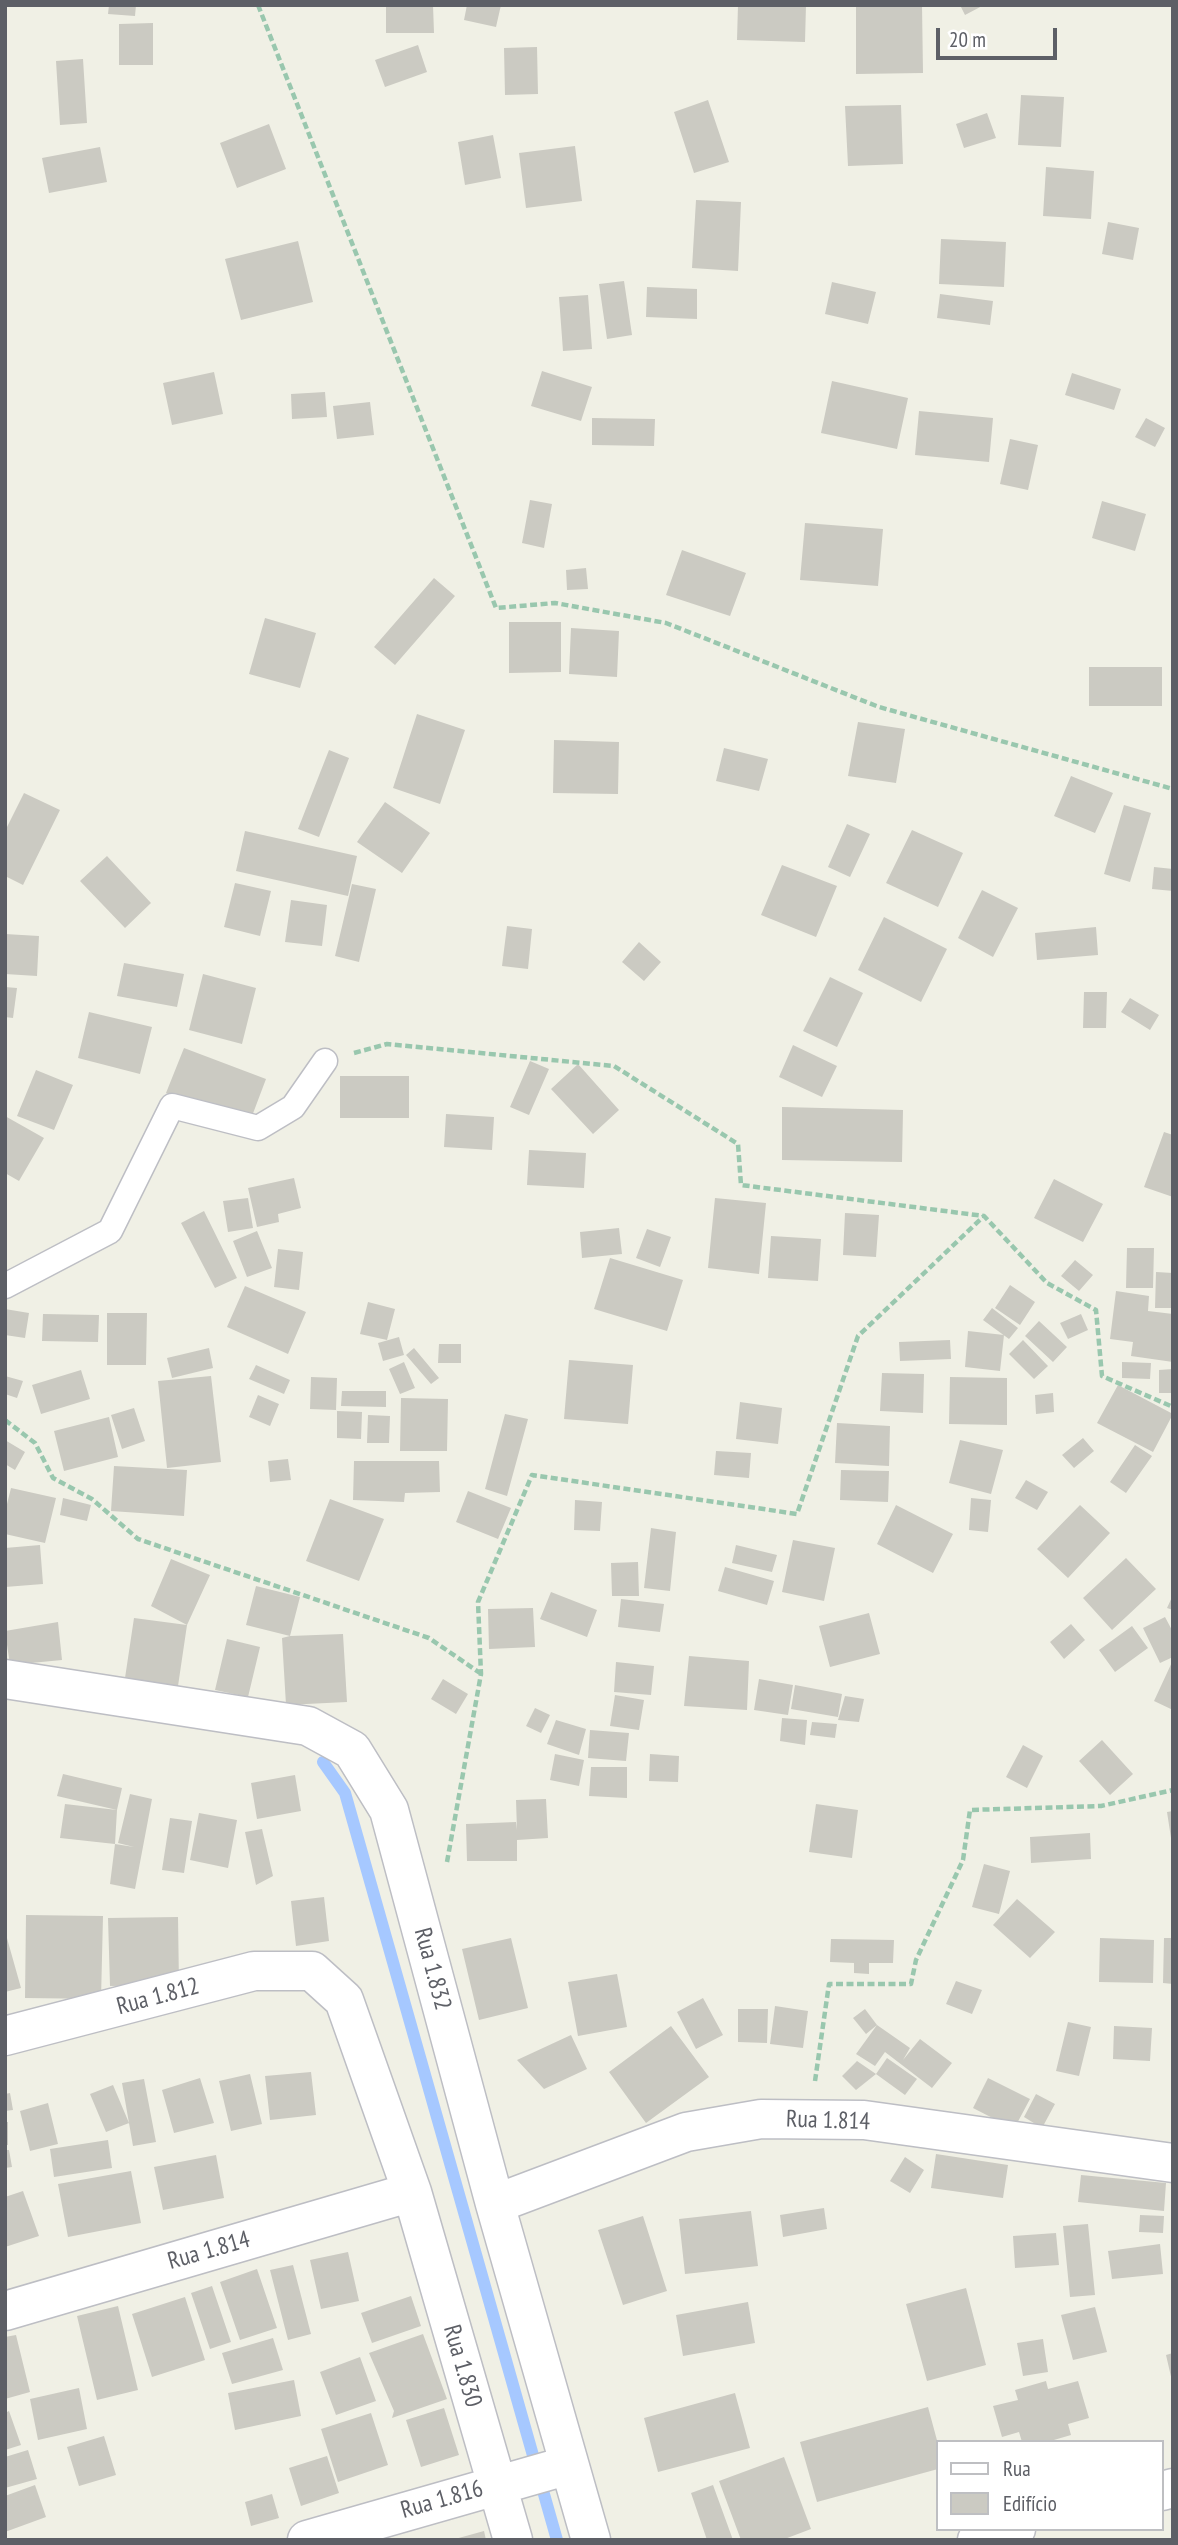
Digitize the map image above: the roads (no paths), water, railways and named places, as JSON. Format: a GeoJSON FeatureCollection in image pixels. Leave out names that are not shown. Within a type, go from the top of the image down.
{"type":"FeatureCollection","features":[{"type":"Feature","properties":{"kind":"street","name":"Rua 1.832"},"geometry":{"type":"LineString","coordinates":[[5,1679],[308,1726],[352,1750],[389,1810],[495,2204],[591,2540]]}},
{"type":"Feature","properties":{"kind":"street","name":"Rua 1.812"},"geometry":{"type":"LineString","coordinates":[[5,2036],[254,1971],[312,1971]]}},
{"type":"Feature","properties":{"kind":"street","name":"Rua 1.830"},"geometry":{"type":"LineString","coordinates":[[312,1971],[344,2000],[412,2192],[513,2540]]}},
{"type":"Feature","properties":{"kind":"street","name":"Rua 1.814"},"geometry":{"type":"LineString","coordinates":[[495,2204],[686,2132],[761,2119],[864,2120],[1173,2163]]}},
{"type":"Feature","properties":{"kind":"street","name":"Rua 1.814"},"geometry":{"type":"LineString","coordinates":[[5,2311],[412,2192]]}},
{"type":"Feature","properties":{"kind":"street","name":"Rua 1.816"},"geometry":{"type":"LineString","coordinates":[[307,2540],[569,2465]]}},
{"type":"Feature","properties":{"kind":"street"},"geometry":{"type":"LineString","coordinates":[[977,2540],[1009,2531]]}},
{"type":"Feature","properties":{"kind":"lane"},"geometry":{"type":"LineString","coordinates":[[5,1286],[110,1231],[172,1105],[258,1128],[293,1107],[325,1061]]}},
{"type":"Feature","properties":{"kind":"waterway"},"geometry":{"type":"LineString","coordinates":[[323,1762],[345,1793],[557,2540]]}}]}
